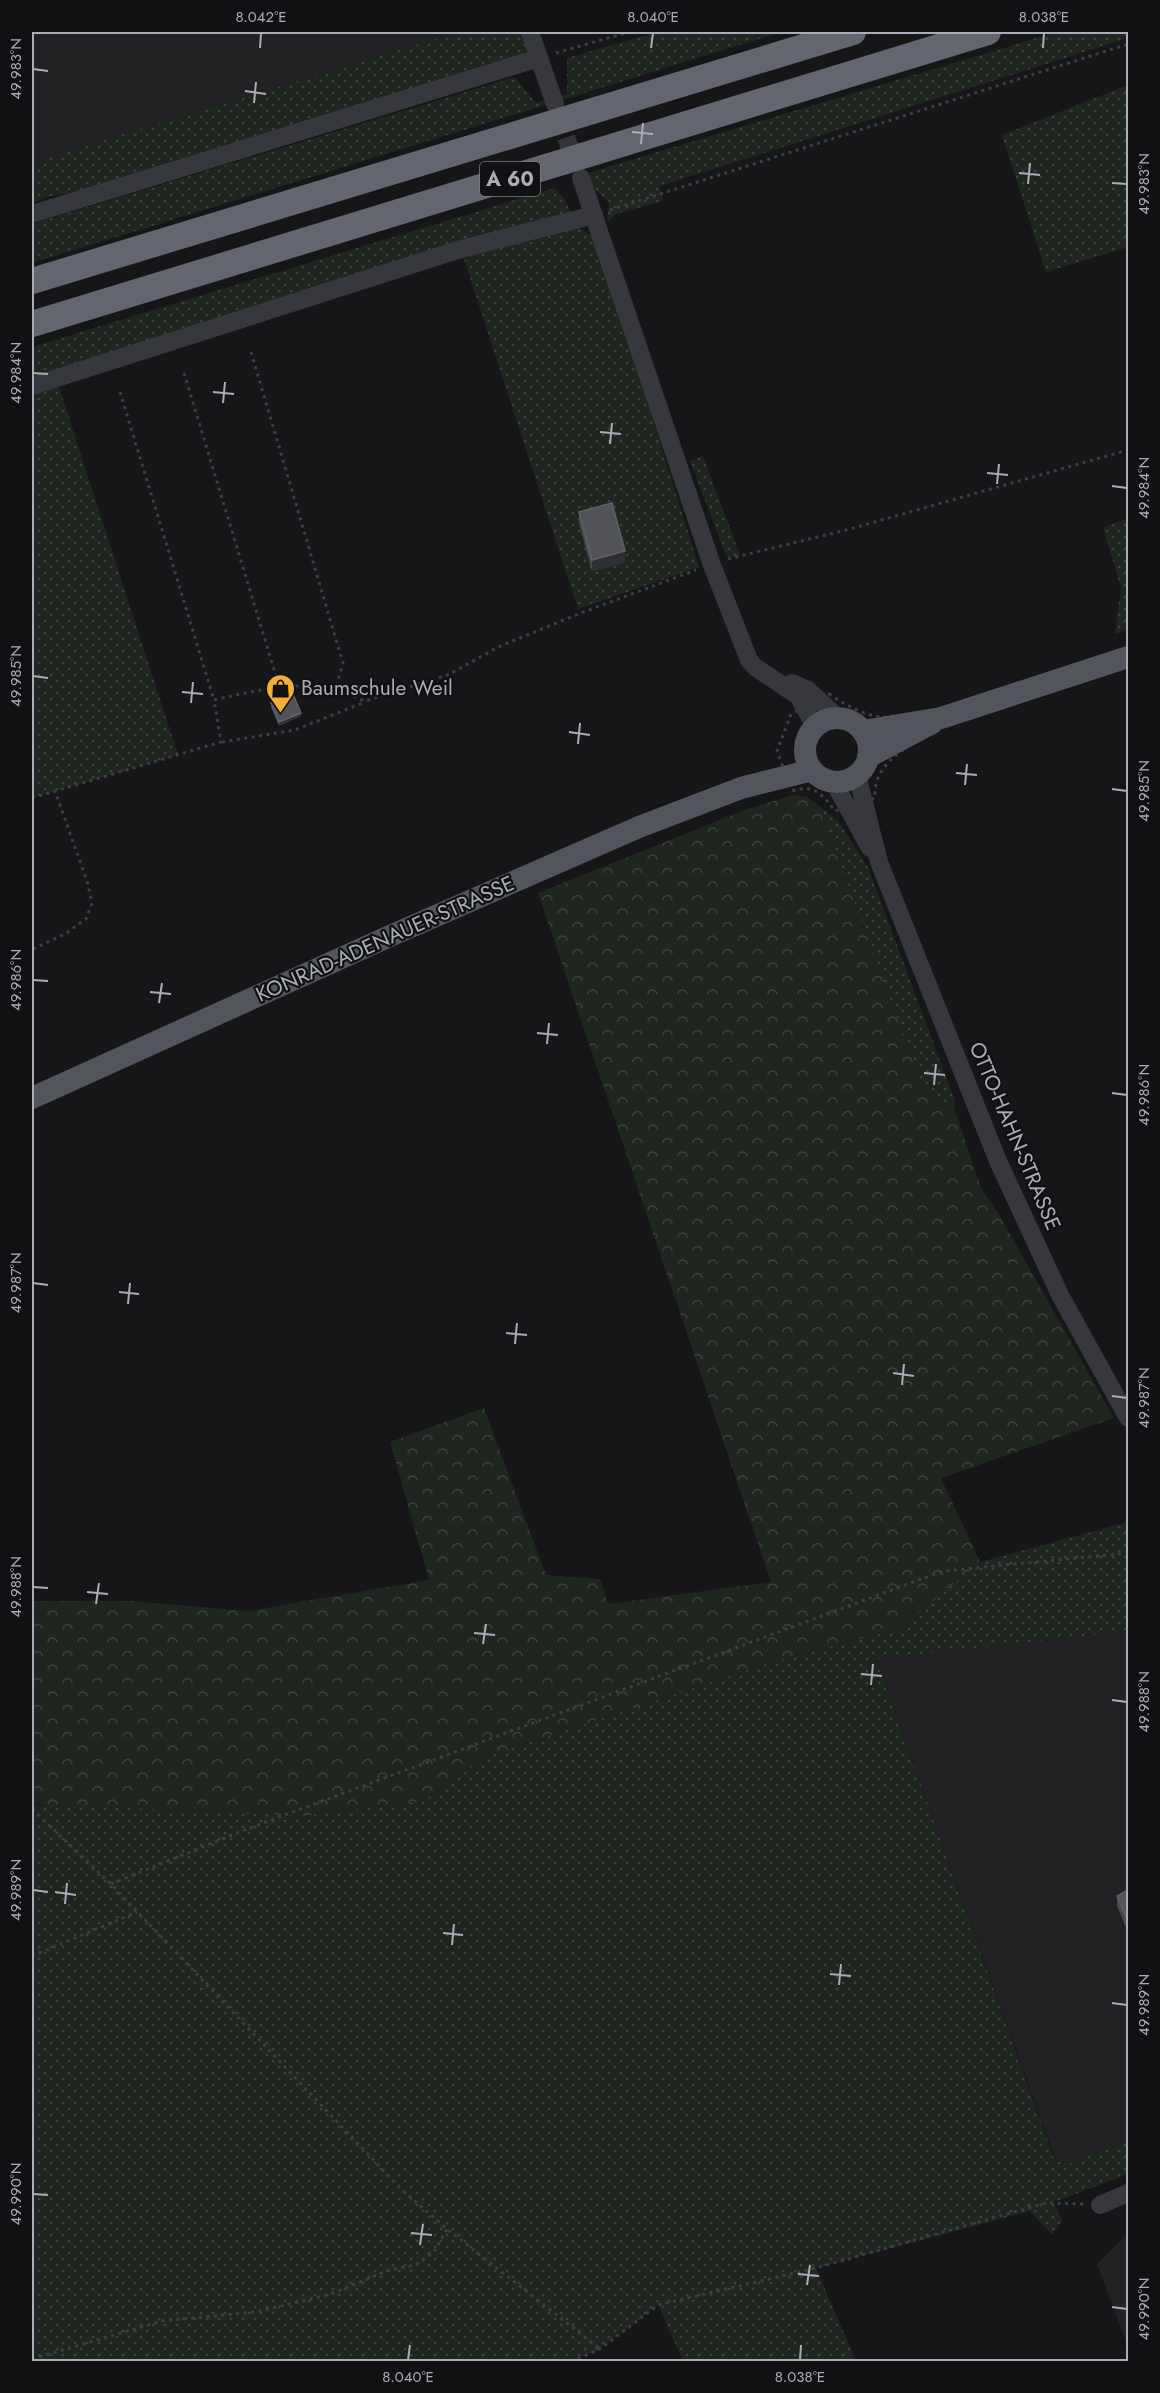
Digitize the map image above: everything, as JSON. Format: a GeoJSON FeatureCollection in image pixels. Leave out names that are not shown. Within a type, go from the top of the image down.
{"type":"FeatureCollection","features":[{"type":"Feature","properties":{"kind":"highway","name":"A 60"},"geometry":{"type":"LineString","coordinates":[[32,281],[853,32]]}},
{"type":"Feature","properties":{"kind":"highway","name":"A 60"},"geometry":{"type":"LineString","coordinates":[[32,324],[988,32]]}},
{"type":"Feature","properties":{"kind":"main road"},"geometry":{"type":"LineString","coordinates":[[863,731],[941,718],[1128,657]]}},
{"type":"Feature","properties":{"kind":"main road"},"geometry":{"type":"LineString","coordinates":[[863,766],[869,747],[863,731],[856,724],[838,718],[815,726],[806,742],[809,761],[833,781],[849,780],[863,766],[941,718]]}},
{"type":"Feature","properties":{"kind":"main road","name":"KONRAD-ADENAUER-STRASSE"},"geometry":{"type":"LineString","coordinates":[[32,1098],[390,936],[639,827],[809,761]]}},
{"type":"Feature","properties":{"kind":"street"},"geometry":{"type":"LineString","coordinates":[[530,32],[555,104]]}},
{"type":"Feature","properties":{"kind":"street"},"geometry":{"type":"LineString","coordinates":[[32,214],[539,58]]}},
{"type":"Feature","properties":{"kind":"street"},"geometry":{"type":"LineString","coordinates":[[581,178],[712,565],[749,660],[798,696],[815,726]]}},
{"type":"Feature","properties":{"kind":"street"},"geometry":{"type":"LineString","coordinates":[[32,386],[461,249],[594,215]]}},
{"type":"Feature","properties":{"kind":"street"},"geometry":{"type":"LineString","coordinates":[[771,676],[808,690],[838,718]]}},
{"type":"Feature","properties":{"kind":"street","name":"OTTO-HAHN-STRASSE"},"geometry":{"type":"LineString","coordinates":[[863,766],[879,862]]}},
{"type":"Feature","properties":{"kind":"street","name":"OTTO-HAHN-STRASSE"},"geometry":{"type":"LineString","coordinates":[[833,781],[856,826],[879,862],[998,1161],[1030,1233],[1060,1295],[1128,1418]]}},
{"type":"Feature","properties":{"kind":"street"},"geometry":{"type":"LineString","coordinates":[[1100,2205],[1128,2193]]}},
{"type":"Feature","properties":{"kind":"path"},"geometry":{"type":"LineString","coordinates":[[539,58],[629,32]]}},
{"type":"Feature","properties":{"kind":"path"},"geometry":{"type":"LineString","coordinates":[[594,215],[1128,45]]}},
{"type":"Feature","properties":{"kind":"path"},"geometry":{"type":"LineString","coordinates":[[251,352],[343,663],[336,687]]}},
{"type":"Feature","properties":{"kind":"path"},"geometry":{"type":"LineString","coordinates":[[184,373],[279,686]]}},
{"type":"Feature","properties":{"kind":"path"},"geometry":{"type":"LineString","coordinates":[[120,392],[214,700],[221,742]]}},
{"type":"Feature","properties":{"kind":"path"},"geometry":{"type":"LineString","coordinates":[[32,798],[221,742],[295,730],[366,701],[450,674],[498,647],[580,613],[712,565],[850,529],[1128,450]]}},
{"type":"Feature","properties":{"kind":"path"},"geometry":{"type":"LineString","coordinates":[[214,700],[279,686],[336,687],[356,699],[366,701]]}},
{"type":"Feature","properties":{"kind":"path"},"geometry":{"type":"LineString","coordinates":[[780,761],[777,751],[791,714],[798,710]]}},
{"type":"Feature","properties":{"kind":"path"},"geometry":{"type":"LineString","coordinates":[[789,786],[792,791],[804,787],[818,790],[835,811],[840,809]]}},
{"type":"Feature","properties":{"kind":"path"},"geometry":{"type":"LineString","coordinates":[[33,949],[64,934],[86,919],[92,903],[87,881],[55,791]]}},
{"type":"Feature","properties":{"kind":"path"},"geometry":{"type":"LineString","coordinates":[[111,1884],[247,1829],[943,1570],[1128,1553]]}},
{"type":"Feature","properties":{"kind":"path"},"geometry":{"type":"LineString","coordinates":[[32,1809],[111,1884],[401,2189],[447,2229],[600,2349]]}},
{"type":"Feature","properties":{"kind":"path"},"geometry":{"type":"LineString","coordinates":[[32,1956],[137,1912]]}},
{"type":"Feature","properties":{"kind":"path"},"geometry":{"type":"LineString","coordinates":[[571,2361],[600,2349],[658,2304],[816,2268],[1046,2203],[1100,2205]]}},
{"type":"Feature","properties":{"kind":"path"},"geometry":{"type":"LineString","coordinates":[[32,2359],[162,2321],[255,2312],[328,2295],[392,2269],[416,2265],[434,2252],[447,2229]]}},
{"type":"Feature","properties":{"kind":"shaded area"},"geometry":{"type":"Polygon","coordinates":[[[32,32],[458,32],[32,162],[32,32]]]}},
{"type":"Feature","properties":{"kind":"shaded area"},"geometry":{"type":"Polygon","coordinates":[[[1128,1631],[1128,2141],[1069,2163],[1056,2161],[876,1659],[1128,1631]]]}},
{"type":"Feature","properties":{"kind":"shaded area"},"geometry":{"type":"Polygon","coordinates":[[[1128,2233],[1128,2347],[1097,2264],[1128,2233]]]}},
{"type":"Feature","properties":{"kind":"green space"},"geometry":{"type":"Polygon","coordinates":[[[458,32],[525,32],[528,50],[522,56],[104,186],[52,196],[32,203],[32,162],[458,32]]]}},
{"type":"Feature","properties":{"kind":"green space"},"geometry":{"type":"Polygon","coordinates":[[[657,32],[782,32],[32,263],[32,224],[515,77],[536,103],[567,94],[567,58],[657,32]]]}},
{"type":"Feature","properties":{"kind":"green space"},"geometry":{"type":"Polygon","coordinates":[[[1057,32],[1128,32],[1128,38],[660,186],[663,201],[616,214],[607,222],[609,202],[594,189],[588,173],[1057,32]]]}},
{"type":"Feature","properties":{"kind":"green space"},"geometry":{"type":"Polygon","coordinates":[[[1128,85],[1128,247],[1046,272],[1002,135],[1128,85]]]}},
{"type":"Feature","properties":{"kind":"green space"},"geometry":{"type":"Polygon","coordinates":[[[554,188],[564,198],[572,214],[457,245],[32,377],[32,347],[554,188]]]}},
{"type":"Feature","properties":{"kind":"green space"},"geometry":{"type":"Polygon","coordinates":[[[573,225],[596,238],[699,567],[578,609],[462,253],[573,225]]]}},
{"type":"Feature","properties":{"kind":"green space"},"geometry":{"type":"Polygon","coordinates":[[[58,384],[178,755],[32,798],[32,393],[58,384]]]}},
{"type":"Feature","properties":{"kind":"green space"},"geometry":{"type":"Polygon","coordinates":[[[703,456],[740,555],[727,558],[690,461],[703,456]]]}},
{"type":"Feature","properties":{"kind":"green space"},"geometry":{"type":"Polygon","coordinates":[[[1128,518],[1128,630],[1115,634],[1121,587],[1103,528],[1128,518]]]}},
{"type":"Feature","properties":{"kind":"green space"},"geometry":{"type":"Polygon","coordinates":[[[793,795],[807,797],[819,806],[924,1091],[954,1107],[981,1188],[1000,1216],[1114,1418],[941,1478],[980,1562],[899,1629],[778,1660],[485,1757],[423,1801],[304,1816],[32,1804],[32,1601],[131,1601],[248,1611],[429,1580],[390,1442],[484,1408],[546,1575],[600,1579],[608,1604],[771,1582],[538,893],[747,809],[793,795]]]}},
{"type":"Feature","properties":{"kind":"green space"},"geometry":{"type":"Polygon","coordinates":[[[819,806],[838,821],[868,867],[955,1101],[954,1107],[924,1091],[819,806]]]}},
{"type":"Feature","properties":{"kind":"green space"},"geometry":{"type":"Polygon","coordinates":[[[1128,1522],[1128,1631],[876,1659],[1055,2161],[1070,2163],[1128,2141],[1128,2174],[1054,2202],[1062,2221],[1052,2235],[1030,2211],[816,2268],[856,2361],[683,2361],[658,2305],[600,2349],[571,2361],[32,2361],[32,1805],[423,1801],[485,1757],[778,1660],[899,1629],[980,1562],[1128,1522]]]}},
{"type":"Feature","properties":{"kind":"building"},"geometry":{"type":"Polygon","coordinates":[[[612,503],[625,551],[592,560],[579,512],[612,503]]]}},
{"type":"Feature","properties":{"kind":"building"},"geometry":{"type":"Polygon","coordinates":[[[293,694],[301,713],[279,722],[271,703],[293,694]]]}},
{"type":"Feature","properties":{"kind":"building"},"geometry":{"type":"Polygon","coordinates":[[[1128,1890],[1128,1921],[1117,1896],[1128,1890]]]}},
{"type":"Feature","properties":{"kind":"tunnel"},"geometry":{"type":"LineString","coordinates":[[557,112],[577,168]]}},
{"type":"Feature","properties":{"kind":"place","name":"Baumschule Weil"},"geometry":{"type":"Point","coordinates":[280,714]}}]}
